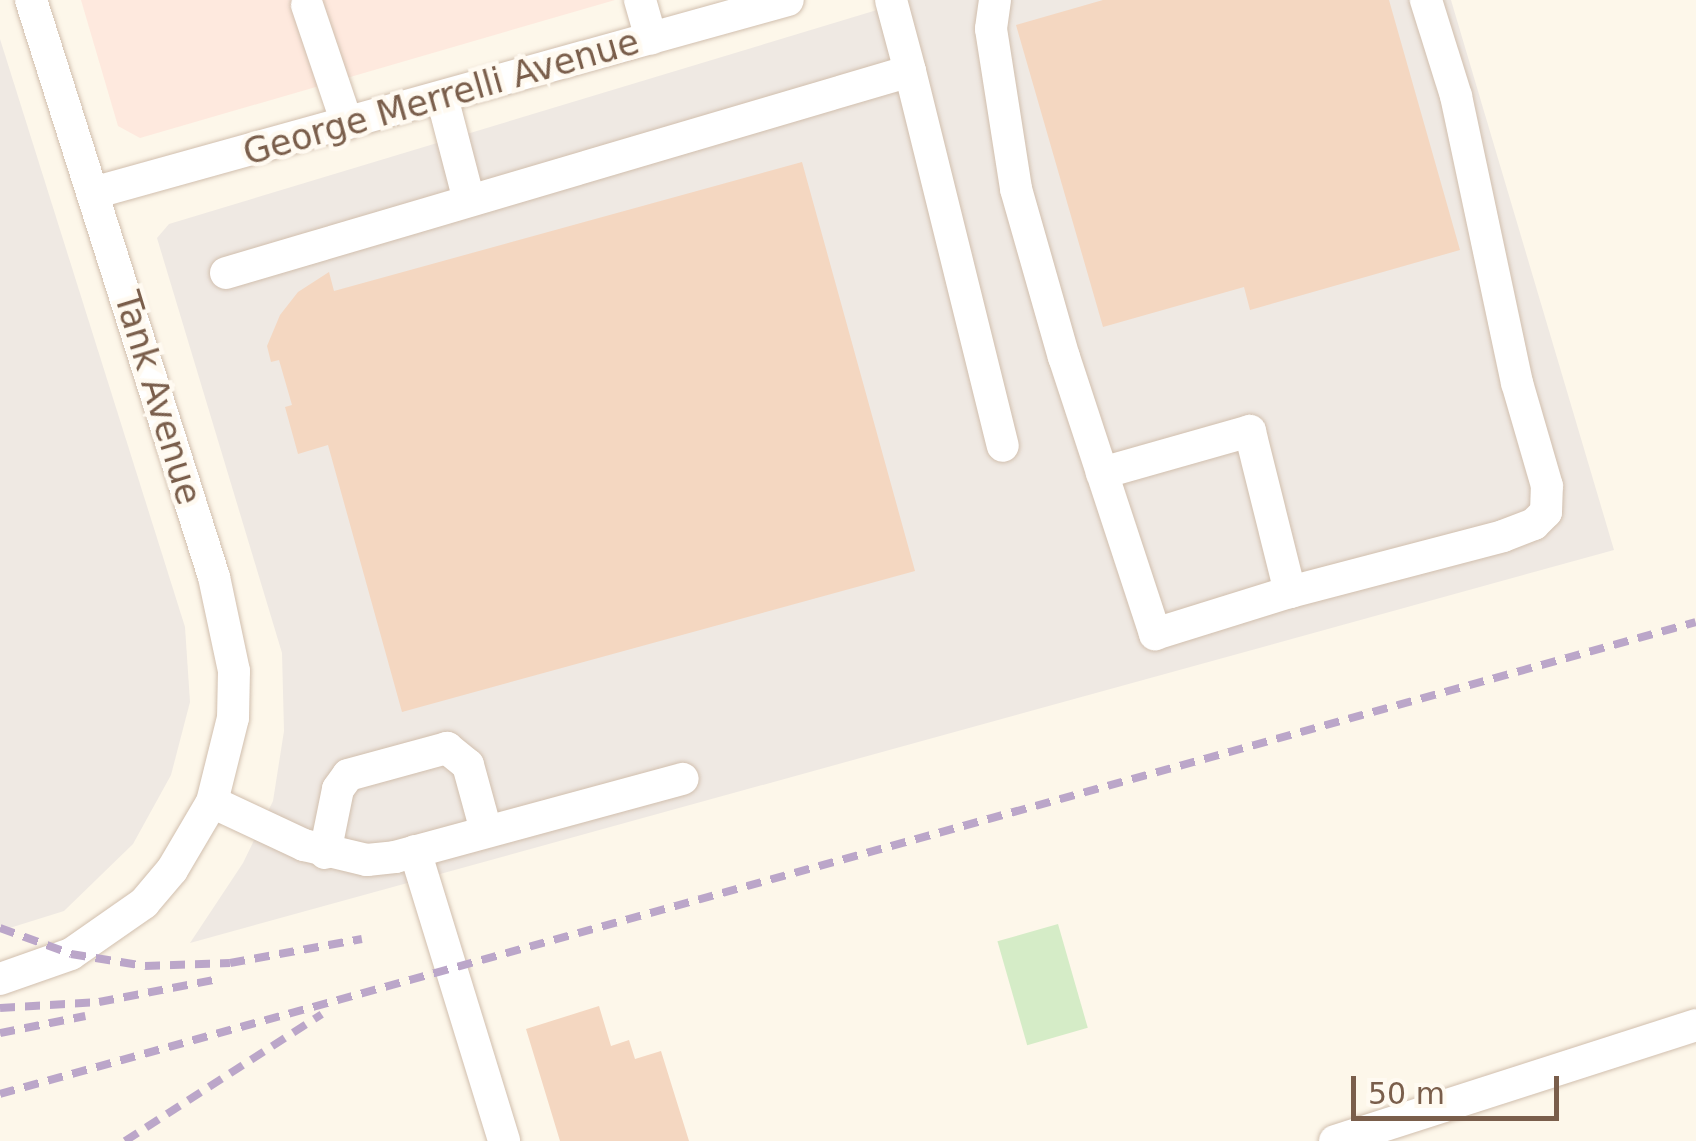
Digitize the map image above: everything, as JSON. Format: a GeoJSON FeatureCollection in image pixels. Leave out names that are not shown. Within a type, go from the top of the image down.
{"type":"FeatureCollection","features":[{"type":"Feature","properties":{"kind":"street","name":"Tank Avenue"},"geometry":{"type":"LineString","coordinates":[[0,979],[72,954],[144,903],[172,870],[212,802],[233,718],[234,670],[227,624],[32,0]]}},
{"type":"Feature","properties":{"kind":"street"},"geometry":{"type":"LineString","coordinates":[[640,0],[651,38]]}},
{"type":"Feature","properties":{"kind":"street","name":"George Merrelli Avenue"},"geometry":{"type":"LineString","coordinates":[[93,193],[788,0]]}},
{"type":"Feature","properties":{"kind":"street"},"geometry":{"type":"LineString","coordinates":[[891,0],[1003,446]]}},
{"type":"Feature","properties":{"kind":"street"},"geometry":{"type":"LineString","coordinates":[[995,0],[991,29],[1016,189],[1155,634],[1290,592],[1503,536],[1534,524],[1546,512],[1547,486],[1517,383],[1460,114],[1426,0]]}},
{"type":"Feature","properties":{"kind":"street"},"geometry":{"type":"LineString","coordinates":[[307,6],[347,123]]}},
{"type":"Feature","properties":{"kind":"street"},"geometry":{"type":"LineString","coordinates":[[226,273],[910,71]]}},
{"type":"Feature","properties":{"kind":"street"},"geometry":{"type":"LineString","coordinates":[[442,97],[469,201]]}},
{"type":"Feature","properties":{"kind":"street"},"geometry":{"type":"LineString","coordinates":[[1102,473],[1250,431],[1290,592]]}},
{"type":"Feature","properties":{"kind":"street"},"geometry":{"type":"LineString","coordinates":[[325,853],[338,789],[348,775],[446,748],[468,765],[486,831]]}},
{"type":"Feature","properties":{"kind":"street"},"geometry":{"type":"LineString","coordinates":[[212,802],[325,853],[366,860],[414,851],[683,780]]}},
{"type":"Feature","properties":{"kind":"street"},"geometry":{"type":"LineString","coordinates":[[414,851],[504,1141]]}},
{"type":"Feature","properties":{"kind":"street"},"geometry":{"type":"LineString","coordinates":[[1335,1141],[1408,1130],[1696,1026]]}},
{"type":"Feature","properties":{"kind":"shaded area"},"geometry":{"type":"Polygon","coordinates":[[[81,0],[615,0],[140,138],[118,126],[81,0]]]}},
{"type":"Feature","properties":{"kind":"shaded area"},"geometry":{"type":"Polygon","coordinates":[[[910,0],[1451,0],[1614,550],[190,943],[243,863],[273,801],[284,731],[282,653],[157,238],[169,224],[910,0]]]}},
{"type":"Feature","properties":{"kind":"shaded area"},"geometry":{"type":"Polygon","coordinates":[[[0,39],[185,627],[190,702],[171,775],[133,844],[64,911],[0,931],[0,39]]]}},
{"type":"Feature","properties":{"kind":"green space"},"geometry":{"type":"Polygon","coordinates":[[[1058,924],[1088,1028],[1027,1045],[997,941],[1058,924]]]}},
{"type":"Feature","properties":{"kind":"building"},"geometry":{"type":"Polygon","coordinates":[[[1103,0],[1389,0],[1460,250],[1250,310],[1244,287],[1103,327],[1016,25],[1103,0]]]}},
{"type":"Feature","properties":{"kind":"building"},"geometry":{"type":"Polygon","coordinates":[[[802,162],[915,571],[402,712],[328,445],[298,454],[285,407],[292,405],[279,360],[271,362],[267,346],[280,315],[298,292],[329,272],[334,291],[802,162]]]}},
{"type":"Feature","properties":{"kind":"building"},"geometry":{"type":"Polygon","coordinates":[[[599,1006],[611,1046],[629,1040],[635,1059],[661,1051],[689,1141],[560,1141],[526,1029],[599,1006]]]}},
{"type":"Feature","properties":{"kind":"railway"},"geometry":{"type":"LineString","coordinates":[[0,1094],[1696,622]]}},
{"type":"Feature","properties":{"kind":"railway"},"geometry":{"type":"LineString","coordinates":[[0,928],[71,954],[145,966],[230,963],[362,939]]}},
{"type":"Feature","properties":{"kind":"railway"},"geometry":{"type":"LineString","coordinates":[[0,1008],[99,1002],[213,980]]}},
{"type":"Feature","properties":{"kind":"railway"},"geometry":{"type":"LineString","coordinates":[[125,1141],[322,1014]]}},
{"type":"Feature","properties":{"kind":"railway"},"geometry":{"type":"LineString","coordinates":[[0,1033],[85,1016]]}}]}
